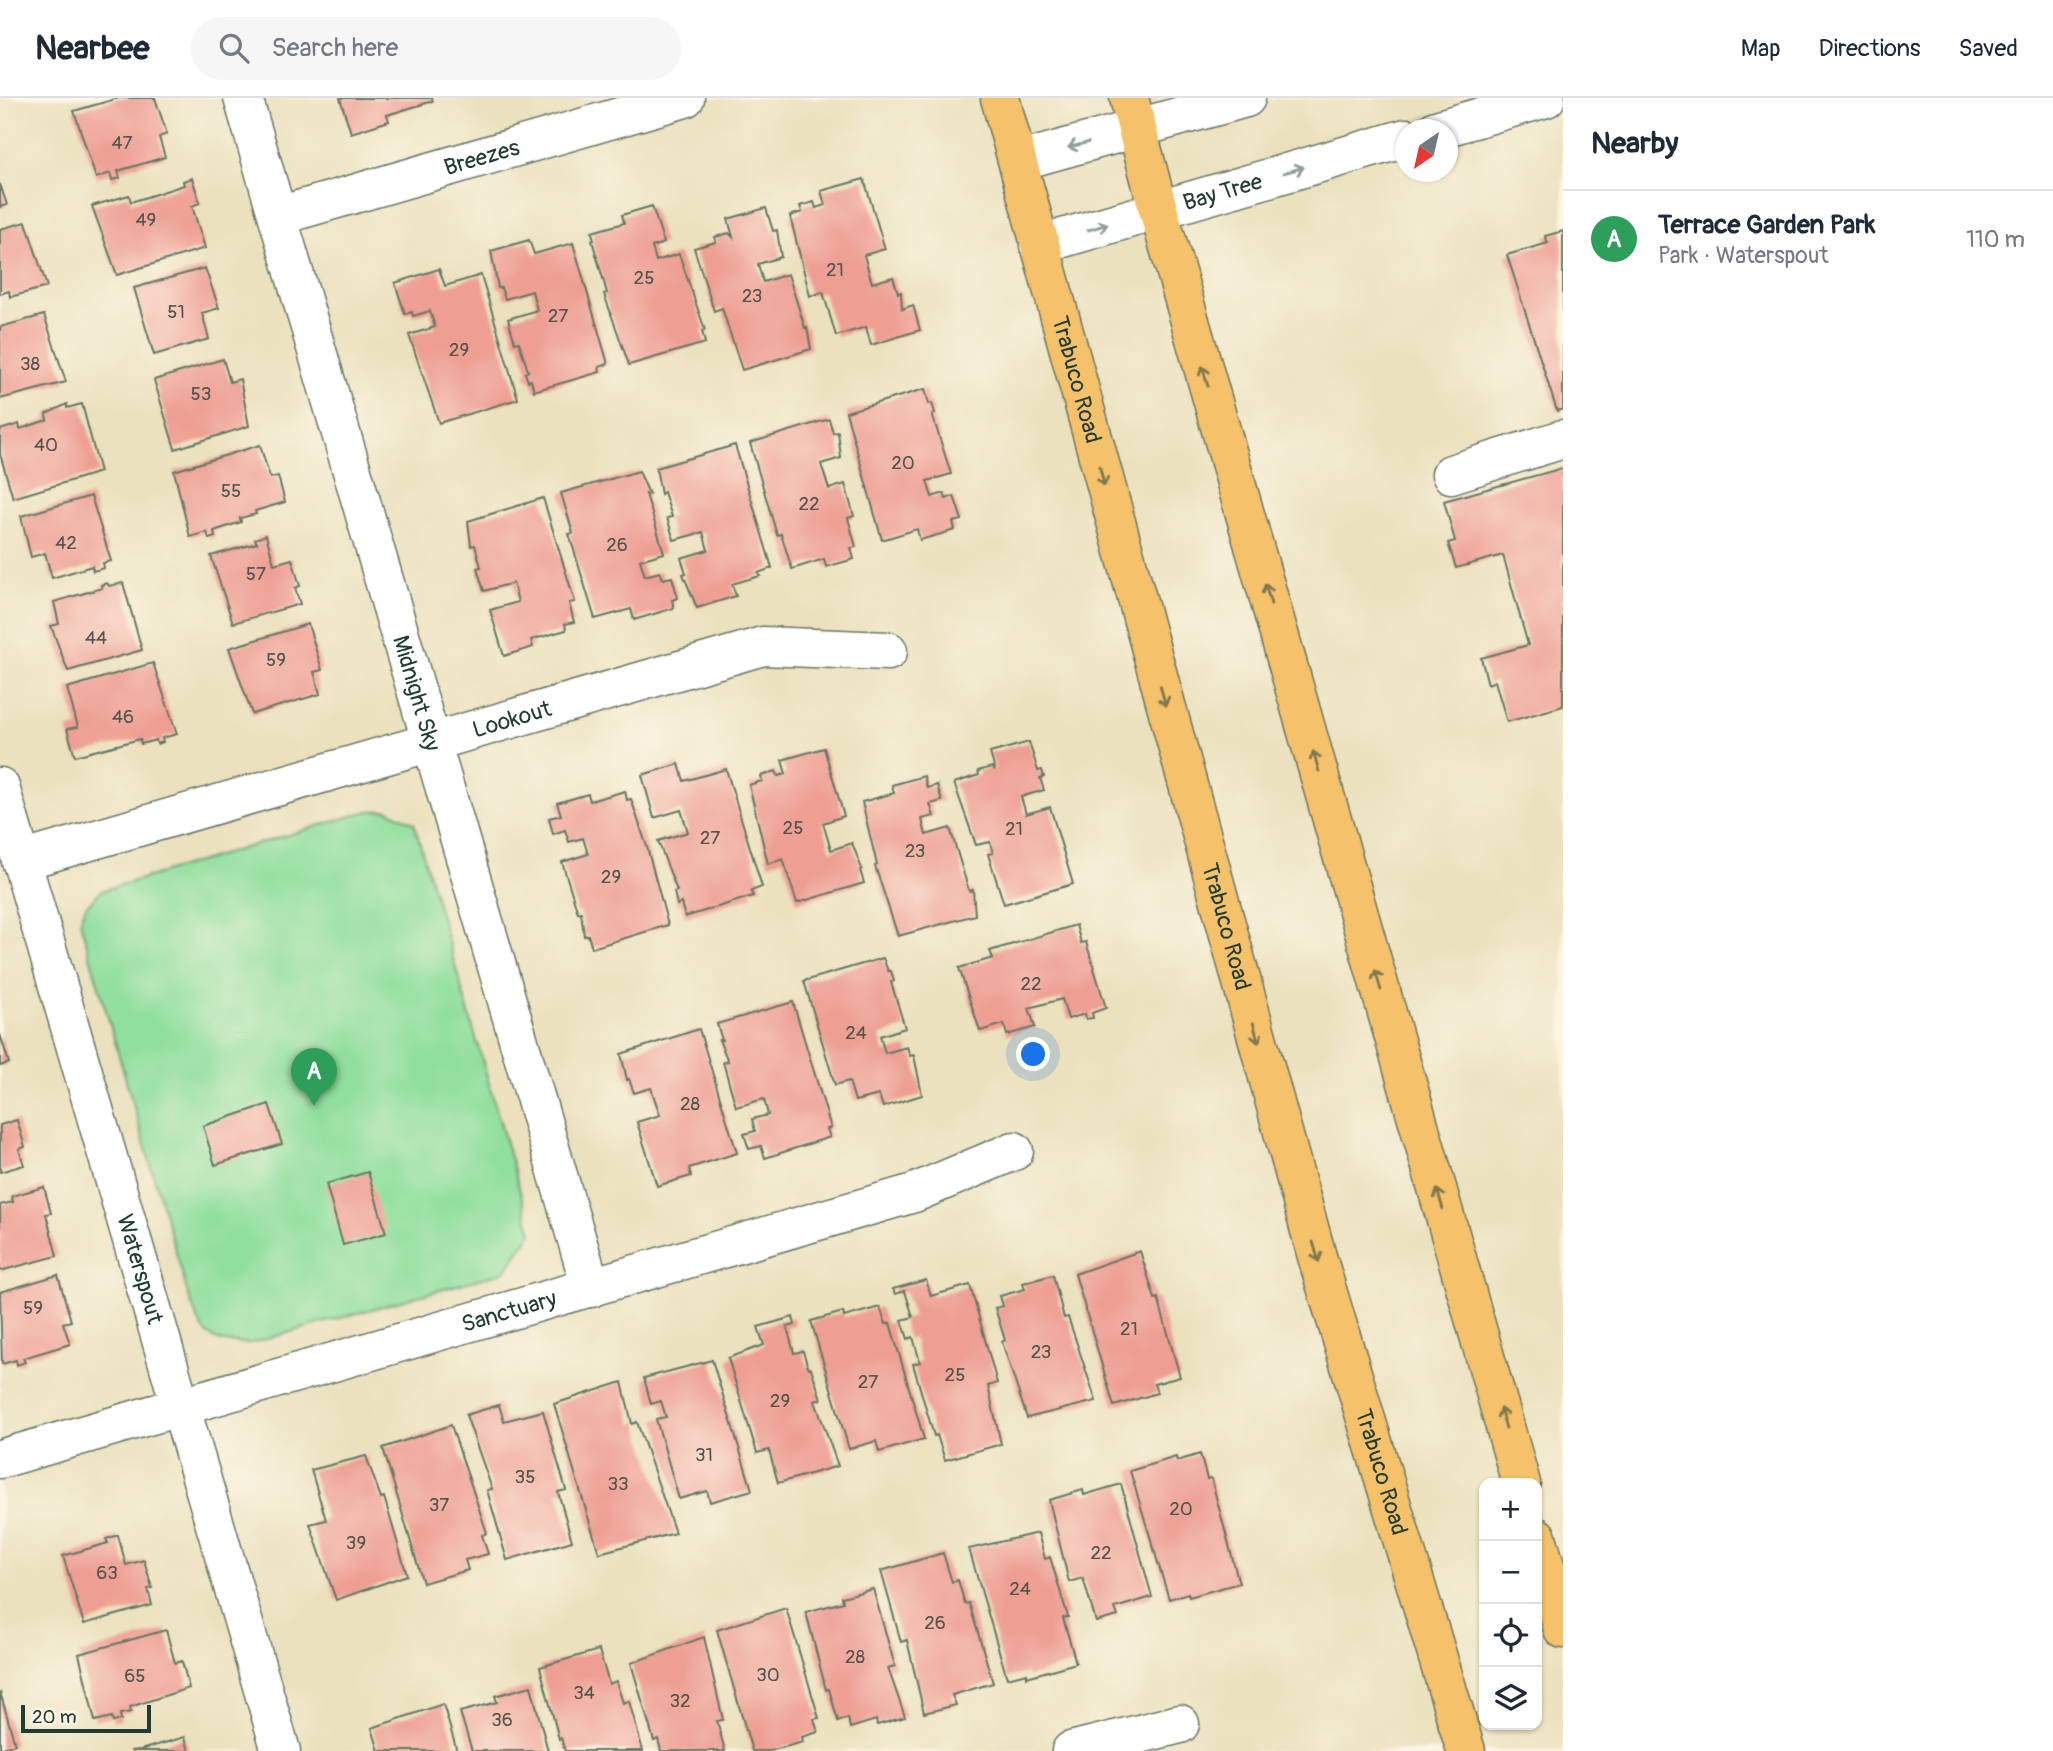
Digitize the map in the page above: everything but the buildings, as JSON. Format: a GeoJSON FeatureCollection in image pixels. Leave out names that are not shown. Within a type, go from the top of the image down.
{"type":"FeatureCollection","features":[{"type":"Feature","properties":{"kind":"main road","name":"Trabuco Road"},"geometry":{"type":"LineString","coordinates":[[1000,98],[1318,1260],[1466,1751]]}},
{"type":"Feature","properties":{"kind":"main road"},"geometry":{"type":"LineString","coordinates":[[1133,114],[1520,1478]]}},
{"type":"Feature","properties":{"kind":"main road"},"geometry":{"type":"LineString","coordinates":[[1538,1541],[1563,1629]]}},
{"type":"Feature","properties":{"kind":"street","name":"Midnight Sky"},"geometry":{"type":"LineString","coordinates":[[243,98],[591,1288]]}},
{"type":"Feature","properties":{"kind":"street","name":"Breezes"},"geometry":{"type":"LineString","coordinates":[[278,216],[685,98]]}},
{"type":"Feature","properties":{"kind":"street"},"geometry":{"type":"LineString","coordinates":[[1018,161],[1133,114],[1246,98]]}},
{"type":"Feature","properties":{"kind":"street"},"geometry":{"type":"LineString","coordinates":[[1458,124],[1546,98]]}},
{"type":"Feature","properties":{"kind":"street","name":"Bay Tree"},"geometry":{"type":"LineString","coordinates":[[1039,245],[1395,141]]}},
{"type":"Feature","properties":{"kind":"street"},"geometry":{"type":"LineString","coordinates":[[1451,474],[1563,439]]}},
{"type":"Feature","properties":{"kind":"street","name":"Lookout"},"geometry":{"type":"LineString","coordinates":[[21,861],[763,646],[888,651]]}},
{"type":"Feature","properties":{"kind":"street","name":"Waterspout"},"geometry":{"type":"LineString","coordinates":[[0,787],[281,1751]]}},
{"type":"Feature","properties":{"kind":"street","name":"Sanctuary"},"geometry":{"type":"LineString","coordinates":[[0,1459],[914,1193],[1014,1152]]}},
{"type":"Feature","properties":{"kind":"street"},"geometry":{"type":"LineString","coordinates":[[1071,1751],[1180,1724]]}},
{"type":"Feature","properties":{"kind":"green space"},"geometry":{"type":"Polygon","coordinates":[[[388,810],[414,823],[532,1233],[504,1272],[252,1343],[224,1342],[208,1335],[202,1328],[188,1294],[80,921],[86,906],[101,891],[368,811],[388,810]]]}},
{"type":"Feature","properties":{"kind":"place","name":"Terrace Garden Park"},"geometry":{"type":"Point","coordinates":[314,1106]}}]}
